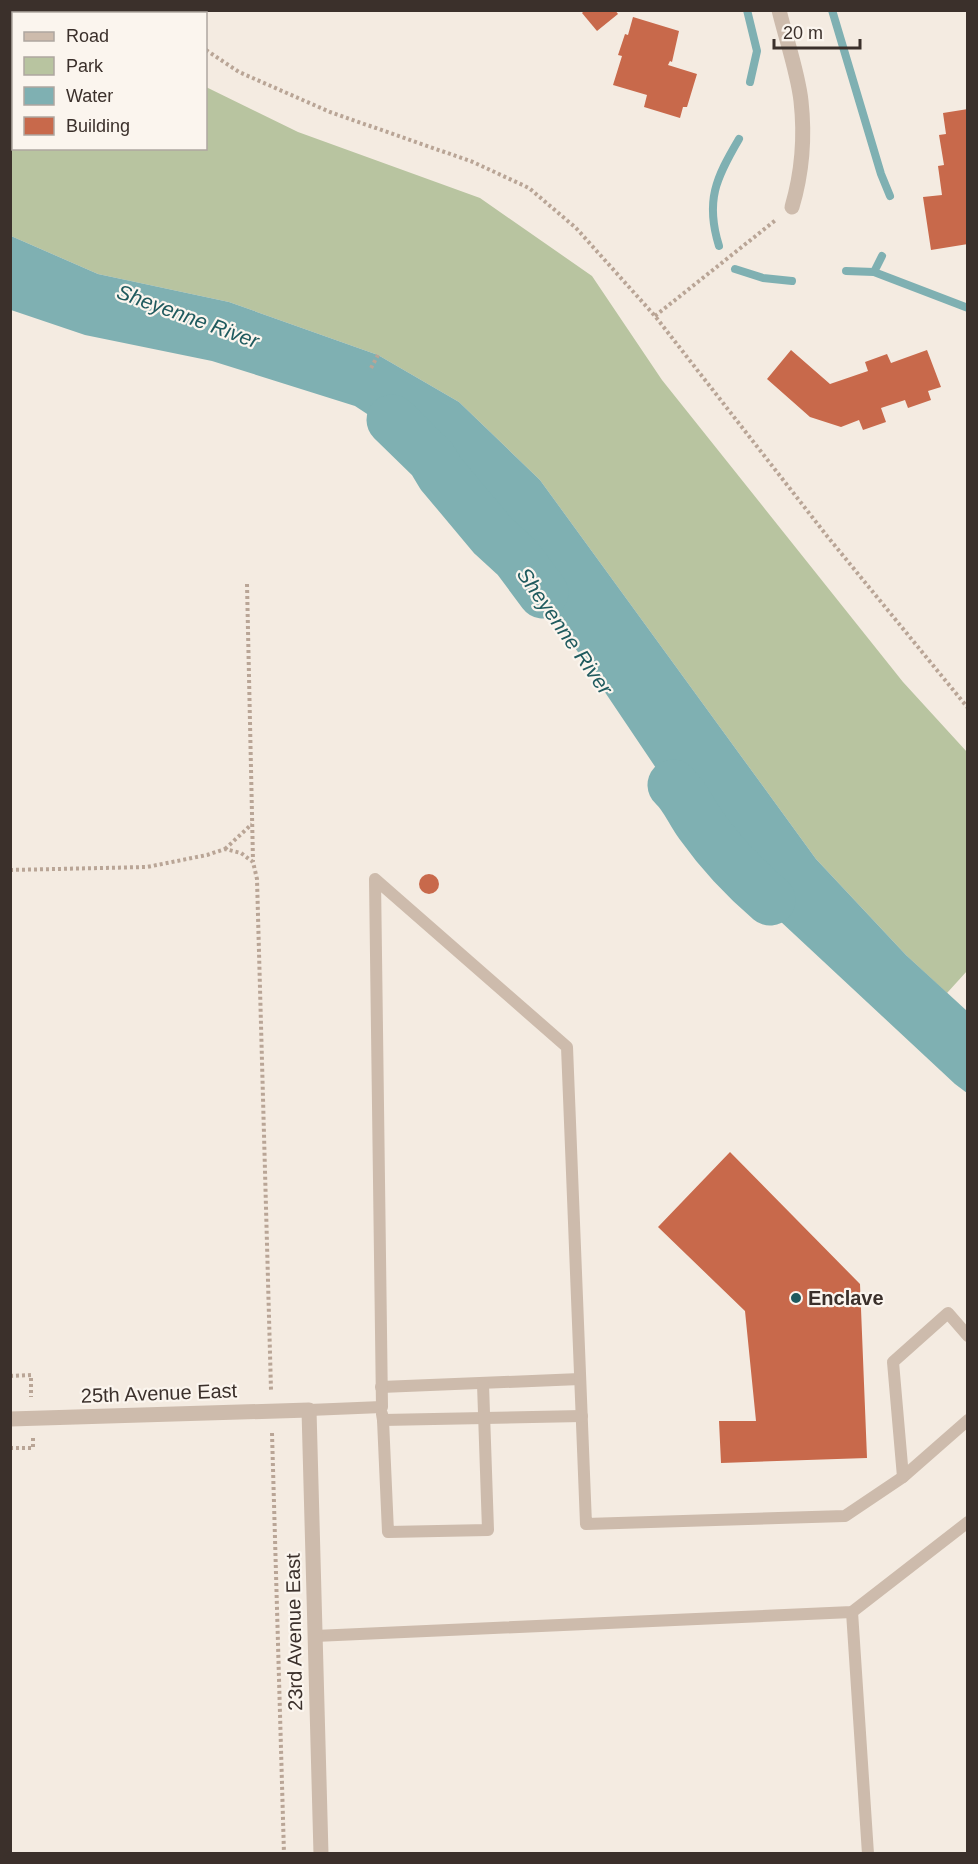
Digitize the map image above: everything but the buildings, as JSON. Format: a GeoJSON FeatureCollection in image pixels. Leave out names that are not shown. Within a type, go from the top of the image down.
{"type":"FeatureCollection","features":[{"type":"Feature","properties":{"kind":"street"},"geometry":{"type":"LineString","coordinates":[[779,10],[801,100],[803,145],[798,185],[792,207]]}},
{"type":"Feature","properties":{"kind":"street","name":"25th Avenue East"},"geometry":{"type":"LineString","coordinates":[[10,1419],[309,1410]]}},
{"type":"Feature","properties":{"kind":"street","name":"23rd Avenue East"},"geometry":{"type":"LineString","coordinates":[[309,1410],[321,1854]]}},
{"type":"Feature","properties":{"kind":"lane"},"geometry":{"type":"LineString","coordinates":[[483,1384],[488,1530],[388,1532],[381,1387],[375,879],[567,1047],[586,1524],[845,1516],[903,1477],[968,1420]]}},
{"type":"Feature","properties":{"kind":"lane"},"geometry":{"type":"LineString","coordinates":[[903,1477],[893,1362],[948,1313],[968,1336]]}},
{"type":"Feature","properties":{"kind":"lane"},"geometry":{"type":"LineString","coordinates":[[381,1387],[580,1379]]}},
{"type":"Feature","properties":{"kind":"lane"},"geometry":{"type":"LineString","coordinates":[[309,1410],[382,1407]]}},
{"type":"Feature","properties":{"kind":"lane"},"geometry":{"type":"LineString","coordinates":[[383,1420],[582,1416]]}},
{"type":"Feature","properties":{"kind":"lane"},"geometry":{"type":"LineString","coordinates":[[315,1636],[852,1612],[968,1522]]}},
{"type":"Feature","properties":{"kind":"lane"},"geometry":{"type":"LineString","coordinates":[[852,1612],[868,1854]]}},
{"type":"Feature","properties":{"kind":"path"},"geometry":{"type":"LineString","coordinates":[[207,51],[239,72],[330,112],[472,162],[529,188],[576,228],[655,316],[827,536],[968,708]]}},
{"type":"Feature","properties":{"kind":"path"},"geometry":{"type":"LineString","coordinates":[[655,316],[792,207]]}},
{"type":"Feature","properties":{"kind":"path"},"geometry":{"type":"LineString","coordinates":[[371,368],[378,355]]}},
{"type":"Feature","properties":{"kind":"path"},"geometry":{"type":"LineString","coordinates":[[247,584],[253,862],[257,891],[271,1375]]}},
{"type":"Feature","properties":{"kind":"path"},"geometry":{"type":"LineString","coordinates":[[10,870],[147,867],[225,849],[252,824]]}},
{"type":"Feature","properties":{"kind":"path"},"geometry":{"type":"LineString","coordinates":[[225,849],[241,853],[253,862]]}},
{"type":"Feature","properties":{"kind":"path"},"geometry":{"type":"LineString","coordinates":[[272,1444],[284,1854]]}},
{"type":"Feature","properties":{"kind":"path"},"geometry":{"type":"LineString","coordinates":[[10,1448],[33,1448]]}},
{"type":"Feature","properties":{"kind":"green space"},"geometry":{"type":"Polygon","coordinates":[[[11,11],[98,11],[100,12],[12,12],[12,150],[207,150],[207,87],[298,132],[480,198],[592,276],[662,380],[903,682],[967,752],[967,971],[947,993],[906,955],[816,859],[540,480],[459,402],[378,355],[229,302],[98,274],[11,236],[11,11]]]}},
{"type":"Feature","properties":{"kind":"water"},"geometry":{"type":"Polygon","coordinates":[[[11,236],[98,274],[229,302],[378,355],[459,402],[540,480],[816,859],[906,955],[967,1011],[967,1093],[765,907],[658,771],[553,615],[483,520],[419,448],[355,406],[212,361],[85,335],[11,310],[11,236]]]}},
{"type":"Feature","properties":{"kind":"waterway"},"geometry":{"type":"LineString","coordinates":[[747,10],[757,51],[750,82]]}},
{"type":"Feature","properties":{"kind":"waterway"},"geometry":{"type":"LineString","coordinates":[[832,10],[881,174],[890,196]]}},
{"type":"Feature","properties":{"kind":"waterway"},"geometry":{"type":"LineString","coordinates":[[719,246],[713,216],[715,190],[724,166],[739,139]]}},
{"type":"Feature","properties":{"kind":"waterway"},"geometry":{"type":"LineString","coordinates":[[882,256],[874,272],[968,308]]}},
{"type":"Feature","properties":{"kind":"waterway"},"geometry":{"type":"LineString","coordinates":[[735,269],[763,278],[792,281]]}},
{"type":"Feature","properties":{"kind":"waterway"},"geometry":{"type":"LineString","coordinates":[[846,271],[874,272]]}},
{"type":"Feature","properties":{"kind":"waterway","name":"Sheyenne River"},"geometry":{"type":"LineString","coordinates":[[392,420],[432,459],[441,474],[493,536],[517,558],[543,593]]}},
{"type":"Feature","properties":{"kind":"waterway","name":"Sheyenne River"},"geometry":{"type":"LineString","coordinates":[[673,785],[724,855],[770,900]]}},
{"type":"Feature","properties":{"kind":"place","name":"Enclave"},"geometry":{"type":"Point","coordinates":[796,1298]}}]}
